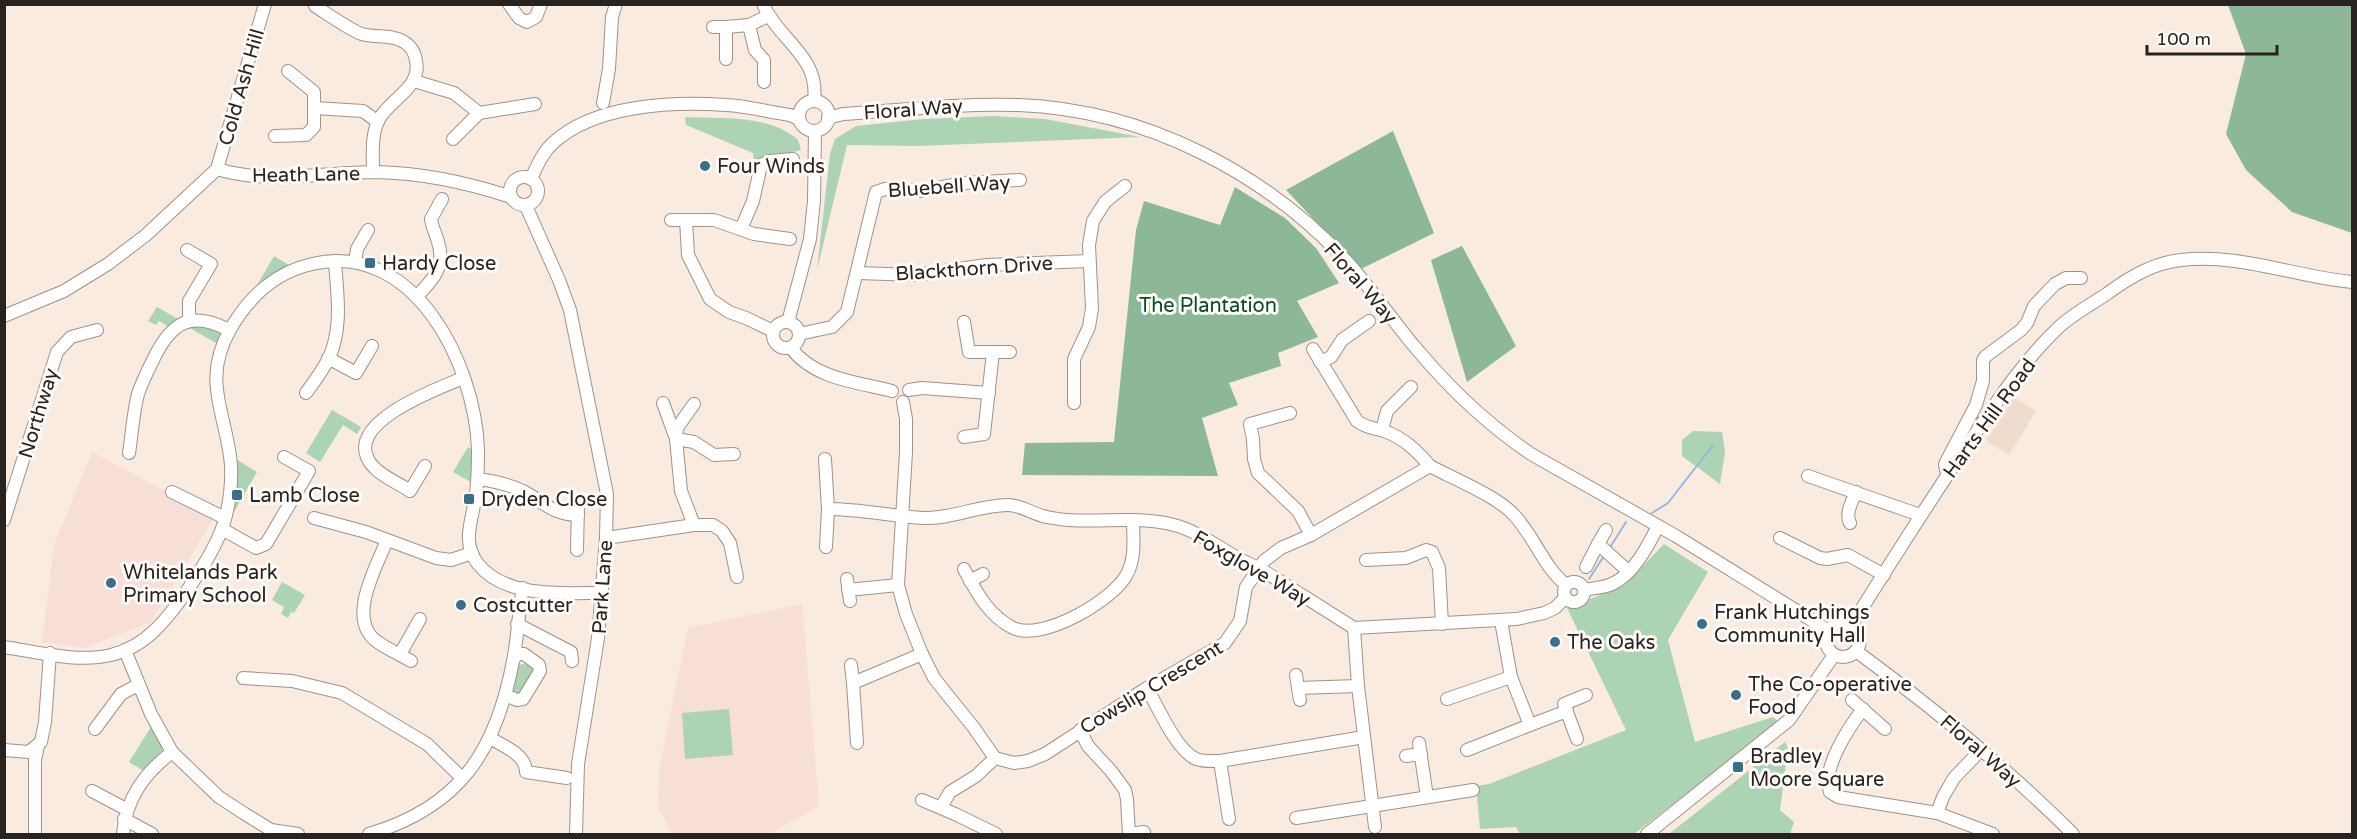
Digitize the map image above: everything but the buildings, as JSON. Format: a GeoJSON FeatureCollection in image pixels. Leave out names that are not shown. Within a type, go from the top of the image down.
{"type":"FeatureCollection","features":[{"type":"Feature","properties":{"kind":"street","name":"Cold Ash Hill"},"geometry":{"type":"LineString","coordinates":[[217,169],[265,4]]}},
{"type":"Feature","properties":{"kind":"street"},"geometry":{"type":"LineString","coordinates":[[508,4],[519,18],[528,22],[536,17],[542,4]]}},
{"type":"Feature","properties":{"kind":"street"},"geometry":{"type":"LineString","coordinates":[[603,103],[609,69],[612,17],[616,4]]}},
{"type":"Feature","properties":{"kind":"street"},"geometry":{"type":"LineString","coordinates":[[315,6],[360,34],[390,37],[407,44],[413,51],[417,63],[417,74],[414,81],[378,122],[373,172]]}},
{"type":"Feature","properties":{"kind":"street"},"geometry":{"type":"LineString","coordinates":[[726,59],[720,27],[749,25],[766,10],[784,38],[806,60],[813,79],[814,101]]}},
{"type":"Feature","properties":{"kind":"street"},"geometry":{"type":"LineString","coordinates":[[749,25],[755,50],[764,60],[764,82]]}},
{"type":"Feature","properties":{"kind":"street"},"geometry":{"type":"LineString","coordinates":[[275,136],[306,135],[314,127],[314,92],[288,71]]}},
{"type":"Feature","properties":{"kind":"street"},"geometry":{"type":"LineString","coordinates":[[414,81],[454,93],[479,113]]}},
{"type":"Feature","properties":{"kind":"street"},"geometry":{"type":"LineString","coordinates":[[531,179],[543,155],[553,143],[567,133],[597,119],[628,109],[675,104],[726,105],[790,115],[799,118],[807,129],[815,130],[824,126],[828,118],[826,108],[814,101],[802,106],[799,118]]}},
{"type":"Feature","properties":{"kind":"street"},"geometry":{"type":"LineString","coordinates":[[453,138],[479,113],[535,104]]}},
{"type":"Feature","properties":{"kind":"street","name":"Floral Way"},"geometry":{"type":"LineString","coordinates":[[828,118],[843,114],[912,109],[1020,105],[1068,110],[1106,118],[1184,144],[1214,159],[1271,193],[1305,221],[1350,266],[1445,381],[1510,440],[1658,526],[1829,631]]}},
{"type":"Feature","properties":{"kind":"street"},"geometry":{"type":"LineString","coordinates":[[315,108],[363,111],[378,122]]}},
{"type":"Feature","properties":{"kind":"street"},"geometry":{"type":"LineString","coordinates":[[788,322],[810,239],[814,201],[815,130]]}},
{"type":"Feature","properties":{"kind":"street"},"geometry":{"type":"LineString","coordinates":[[741,229],[753,201],[761,165],[770,161],[793,159]]}},
{"type":"Feature","properties":{"kind":"street","name":"Heath Lane"},"geometry":{"type":"LineString","coordinates":[[217,169],[236,175],[270,178],[373,172],[413,174],[511,197]]}},
{"type":"Feature","properties":{"kind":"street"},"geometry":{"type":"LineString","coordinates":[[4,316],[64,291],[108,264],[146,235],[217,169]]}},
{"type":"Feature","properties":{"kind":"street"},"geometry":{"type":"LineString","coordinates":[[523,177],[531,179],[537,185],[539,194],[534,202],[526,206],[517,204],[511,197],[510,188],[514,181],[523,177]]}},
{"type":"Feature","properties":{"kind":"street","name":"Bluebell Way"},"geometry":{"type":"LineString","coordinates":[[799,334],[832,327],[847,312],[858,273],[873,197],[881,189],[921,191],[964,183],[1020,180]]}},
{"type":"Feature","properties":{"kind":"street"},"geometry":{"type":"LineString","coordinates":[[1074,403],[1074,359],[1089,327],[1092,308],[1089,261],[1093,221],[1105,202],[1125,186]]}},
{"type":"Feature","properties":{"kind":"street"},"geometry":{"type":"LineString","coordinates":[[417,296],[433,280],[446,259],[441,251],[431,219],[442,198]]}},
{"type":"Feature","properties":{"kind":"street","name":"Park Lane"},"geometry":{"type":"LineString","coordinates":[[526,206],[570,310],[607,494],[606,538],[595,663],[578,764],[576,834]]}},
{"type":"Feature","properties":{"kind":"street"},"geometry":{"type":"LineString","coordinates":[[671,220],[714,220],[754,234],[790,239]]}},
{"type":"Feature","properties":{"kind":"street"},"geometry":{"type":"LineString","coordinates":[[686,220],[688,255],[710,299],[729,312],[773,331]]}},
{"type":"Feature","properties":{"kind":"street"},"geometry":{"type":"LineString","coordinates":[[355,262],[357,249],[368,230]]}},
{"type":"Feature","properties":{"kind":"street"},"geometry":{"type":"LineString","coordinates":[[187,250],[211,264],[189,301],[189,321]]}},
{"type":"Feature","properties":{"kind":"street","name":"Harts Hill Road"},"geometry":{"type":"LineString","coordinates":[[1851,626],[1920,515],[2016,373],[2060,326],[2134,276],[2158,264],[2202,258],[2229,260],[2330,280],[2352,282]]}},
{"type":"Feature","properties":{"kind":"street"},"geometry":{"type":"LineString","coordinates":[[306,393],[313,374],[328,358],[335,336],[338,310],[334,261]]}},
{"type":"Feature","properties":{"kind":"street"},"geometry":{"type":"LineString","coordinates":[[4,647],[95,657],[125,650],[153,632],[166,618],[197,573],[224,524],[230,499],[231,464],[216,388],[220,353],[229,330],[245,306],[269,284],[300,267],[334,261],[355,262],[387,272],[417,296],[444,335],[456,358],[475,417],[478,479],[468,533],[472,553],[486,573],[509,586],[601,593]]}},
{"type":"Feature","properties":{"kind":"street","name":"Blackthorn Drive"},"geometry":{"type":"LineString","coordinates":[[858,273],[915,275],[987,266],[1089,261]]}},
{"type":"Feature","properties":{"kind":"street"},"geometry":{"type":"LineString","coordinates":[[1948,474],[1945,464],[1976,405],[1983,381],[1983,360],[2021,330],[2027,323],[2034,306],[2055,284],[2066,278],[2081,278]]}},
{"type":"Feature","properties":{"kind":"street"},"geometry":{"type":"LineString","coordinates":[[129,453],[126,426],[162,340],[172,329],[189,321],[206,320],[229,330]]}},
{"type":"Feature","properties":{"kind":"street"},"geometry":{"type":"LineString","coordinates":[[1320,362],[1331,357],[1342,340],[1369,321]]}},
{"type":"Feature","properties":{"kind":"street"},"geometry":{"type":"LineString","coordinates":[[788,322],[797,328],[799,334],[797,342],[791,348],[786,349],[777,345],[772,336],[773,331],[779,324],[788,322]]}},
{"type":"Feature","properties":{"kind":"street"},"geometry":{"type":"LineString","coordinates":[[963,322],[969,352],[1010,352]]}},
{"type":"Feature","properties":{"kind":"street","name":"Northway"},"geometry":{"type":"LineString","coordinates":[[4,520],[57,352],[70,337],[96,330]]}},
{"type":"Feature","properties":{"kind":"street"},"geometry":{"type":"LineString","coordinates":[[328,358],[356,373],[372,346]]}},
{"type":"Feature","properties":{"kind":"street"},"geometry":{"type":"LineString","coordinates":[[791,348],[804,362],[818,371],[892,391],[894,399],[922,388],[989,393]]}},
{"type":"Feature","properties":{"kind":"street"},"geometry":{"type":"LineString","coordinates":[[1313,349],[1357,421],[1365,427],[1382,430],[1399,438],[1414,448],[1430,466],[1500,503],[1512,513],[1571,602],[1579,601],[1584,596],[1584,590],[1610,585],[1618,581],[1644,551],[1658,526]]}},
{"type":"Feature","properties":{"kind":"street"},"geometry":{"type":"LineString","coordinates":[[963,437],[984,434],[993,352]]}},
{"type":"Feature","properties":{"kind":"street"},"geometry":{"type":"LineString","coordinates":[[425,466],[410,490],[377,470],[371,463],[366,451],[365,435],[389,412],[463,378]]}},
{"type":"Feature","properties":{"kind":"street"},"geometry":{"type":"LineString","coordinates":[[1382,430],[1387,411],[1411,387]]}},
{"type":"Feature","properties":{"kind":"street"},"geometry":{"type":"LineString","coordinates":[[906,396],[906,452],[898,585],[906,614],[934,678],[995,758],[976,776],[950,792],[941,807]]}},
{"type":"Feature","properties":{"kind":"street"},"geometry":{"type":"LineString","coordinates":[[663,404],[676,439]]}},
{"type":"Feature","properties":{"kind":"street"},"geometry":{"type":"LineString","coordinates":[[694,404],[677,428],[676,439],[681,491],[694,525]]}},
{"type":"Feature","properties":{"kind":"street"},"geometry":{"type":"LineString","coordinates":[[1243,412],[1250,424],[1258,473],[1298,511],[1311,535]]}},
{"type":"Feature","properties":{"kind":"street"},"geometry":{"type":"LineString","coordinates":[[1250,424],[1290,413]]}},
{"type":"Feature","properties":{"kind":"street"},"geometry":{"type":"LineString","coordinates":[[676,439],[694,442],[714,455],[734,454]]}},
{"type":"Feature","properties":{"kind":"street"},"geometry":{"type":"LineString","coordinates":[[172,492],[224,524],[256,548],[266,544],[309,471],[284,457]]}},
{"type":"Feature","properties":{"kind":"street"},"geometry":{"type":"LineString","coordinates":[[825,459],[828,509],[826,547]]}},
{"type":"Feature","properties":{"kind":"street","name":"Cowslip Crescent"},"geometry":{"type":"LineString","coordinates":[[995,758],[1014,763],[1028,761],[1045,754],[1147,688],[1225,643],[1231,638],[1243,614],[1246,587],[1264,561],[1281,548],[1311,535],[1430,466]]}},
{"type":"Feature","properties":{"kind":"street"},"geometry":{"type":"LineString","coordinates":[[1808,476],[1920,515]]}},
{"type":"Feature","properties":{"kind":"street"},"geometry":{"type":"LineString","coordinates":[[478,479],[498,481],[558,509],[578,510],[577,550]]}},
{"type":"Feature","properties":{"kind":"street"},"geometry":{"type":"LineString","coordinates":[[1850,523],[1848,515],[1856,492]]}},
{"type":"Feature","properties":{"kind":"street","name":"Foxglove Way"},"geometry":{"type":"LineString","coordinates":[[828,509],[852,509],[934,517],[1009,505],[1048,517],[1133,520],[1174,525],[1186,529],[1259,568],[1354,628]]}},
{"type":"Feature","properties":{"kind":"street"},"geometry":{"type":"LineString","coordinates":[[314,518],[330,527],[387,540],[436,558],[451,560],[472,553]]}},
{"type":"Feature","properties":{"kind":"street"},"geometry":{"type":"LineString","coordinates":[[964,569],[983,603],[1012,628],[1027,631],[1045,629],[1074,616],[1120,585],[1132,564],[1133,520]]}},
{"type":"Feature","properties":{"kind":"street"},"geometry":{"type":"LineString","coordinates":[[606,538],[694,525],[713,525],[725,534],[732,548],[737,577]]}},
{"type":"Feature","properties":{"kind":"street"},"geometry":{"type":"LineString","coordinates":[[1586,567],[1603,548],[1606,530]]}},
{"type":"Feature","properties":{"kind":"street"},"geometry":{"type":"LineString","coordinates":[[1780,538],[1820,558],[1848,555],[1884,575]]}},
{"type":"Feature","properties":{"kind":"street"},"geometry":{"type":"LineString","coordinates":[[387,540],[362,609],[366,626],[372,637],[405,658],[420,619]]}},
{"type":"Feature","properties":{"kind":"street"},"geometry":{"type":"LineString","coordinates":[[1603,548],[1628,571]]}},
{"type":"Feature","properties":{"kind":"street"},"geometry":{"type":"LineString","coordinates":[[1366,560],[1380,553],[1406,558],[1426,550],[1432,552],[1439,568],[1442,624]]}},
{"type":"Feature","properties":{"kind":"street"},"geometry":{"type":"LineString","coordinates":[[970,581],[983,574]]}},
{"type":"Feature","properties":{"kind":"street"},"geometry":{"type":"LineString","coordinates":[[848,590],[898,585]]}},
{"type":"Feature","properties":{"kind":"street"},"geometry":{"type":"LineString","coordinates":[[369,834],[389,831],[426,810],[462,778],[490,738],[505,695],[514,659],[523,588]]}},
{"type":"Feature","properties":{"kind":"street"},"geometry":{"type":"LineString","coordinates":[[1375,828],[1358,686],[1354,628],[1501,621],[1544,613],[1555,608],[1566,592]]}},
{"type":"Feature","properties":{"kind":"street"},"geometry":{"type":"LineString","coordinates":[[1501,621],[1511,677],[1530,725]]}},
{"type":"Feature","properties":{"kind":"street"},"geometry":{"type":"LineString","coordinates":[[517,624],[571,652],[572,662]]}},
{"type":"Feature","properties":{"kind":"street"},"geometry":{"type":"LineString","coordinates":[[1842,624],[1851,626],[1860,637],[1856,651],[1848,656],[1834,655],[1827,647],[1829,631],[1842,624]]}},
{"type":"Feature","properties":{"kind":"street"},"geometry":{"type":"LineString","coordinates":[[125,650],[151,714],[172,752],[219,797],[270,832],[298,834]]}},
{"type":"Feature","properties":{"kind":"street","name":"Floral Way"},"geometry":{"type":"LineString","coordinates":[[1856,651],[1932,708],[2049,810],[2073,834]]}},
{"type":"Feature","properties":{"kind":"street"},"geometry":{"type":"LineString","coordinates":[[35,834],[35,760],[36,748],[43,738],[50,653]]}},
{"type":"Feature","properties":{"kind":"street"},"geometry":{"type":"LineString","coordinates":[[505,695],[517,700],[523,699],[540,671],[539,665],[524,654],[517,654],[514,659]]}},
{"type":"Feature","properties":{"kind":"street"},"geometry":{"type":"LineString","coordinates":[[853,683],[922,654]]}},
{"type":"Feature","properties":{"kind":"street"},"geometry":{"type":"LineString","coordinates":[[1647,834],[1789,720],[1834,655]]}},
{"type":"Feature","properties":{"kind":"street"},"geometry":{"type":"LineString","coordinates":[[851,665],[857,743]]}},
{"type":"Feature","properties":{"kind":"street"},"geometry":{"type":"LineString","coordinates":[[1447,699],[1511,677]]}},
{"type":"Feature","properties":{"kind":"street"},"geometry":{"type":"LineString","coordinates":[[243,678],[292,681],[342,693],[427,744],[462,778]]}},
{"type":"Feature","properties":{"kind":"street"},"geometry":{"type":"LineString","coordinates":[[95,729],[121,694],[138,685]]}},
{"type":"Feature","properties":{"kind":"street"},"geometry":{"type":"LineString","coordinates":[[1298,687],[1358,686]]}},
{"type":"Feature","properties":{"kind":"street"},"geometry":{"type":"LineString","coordinates":[[1147,688],[1185,751],[1199,760],[1220,761],[1364,736]]}},
{"type":"Feature","properties":{"kind":"street"},"geometry":{"type":"LineString","coordinates":[[1577,739],[1564,704],[1586,695]]}},
{"type":"Feature","properties":{"kind":"street"},"geometry":{"type":"LineString","coordinates":[[1852,700],[1885,729]]}},
{"type":"Feature","properties":{"kind":"street"},"geometry":{"type":"LineString","coordinates":[[1863,709],[1849,728],[1836,754],[1830,777],[1830,792],[1835,796],[1937,813],[1992,834]]}},
{"type":"Feature","properties":{"kind":"street"},"geometry":{"type":"LineString","coordinates":[[1467,750],[1567,711]]}},
{"type":"Feature","properties":{"kind":"street"},"geometry":{"type":"LineString","coordinates":[[1080,730],[1088,746],[1112,771],[1125,790],[1129,834],[1144,832]]}},
{"type":"Feature","properties":{"kind":"street"},"geometry":{"type":"LineString","coordinates":[[490,738],[521,758],[526,772],[567,778]]}},
{"type":"Feature","properties":{"kind":"street"},"geometry":{"type":"LineString","coordinates":[[4,750],[27,752],[36,748]]}},
{"type":"Feature","properties":{"kind":"street"},"geometry":{"type":"LineString","coordinates":[[1406,756],[1420,748],[1427,796]]}},
{"type":"Feature","properties":{"kind":"street"},"geometry":{"type":"LineString","coordinates":[[1937,813],[1954,778],[1981,750]]}},
{"type":"Feature","properties":{"kind":"street"},"geometry":{"type":"LineString","coordinates":[[123,834],[125,814],[136,789],[147,773],[172,752]]}},
{"type":"Feature","properties":{"kind":"street"},"geometry":{"type":"LineString","coordinates":[[1220,761],[1229,819]]}},
{"type":"Feature","properties":{"kind":"street"},"geometry":{"type":"LineString","coordinates":[[1296,818],[1473,790]]}},
{"type":"Feature","properties":{"kind":"street"},"geometry":{"type":"LineString","coordinates":[[92,791],[152,834]]}},
{"type":"Feature","properties":{"kind":"street"},"geometry":{"type":"LineString","coordinates":[[922,800],[996,834]]}},
{"type":"Feature","properties":{"kind":"street"},"geometry":{"type":"LineString","coordinates":[[1311,801],[1314,815]]}},
{"type":"Feature","properties":{"kind":"shaded area"},"geometry":{"type":"Polygon","coordinates":[[[2014,397],[2036,411],[2009,455],[1986,441],[2014,397]]]}},
{"type":"Feature","properties":{"kind":"shaded area","name":"Whitelands Park Primary School"},"geometry":{"type":"Polygon","coordinates":[[[92,452],[214,517],[151,622],[84,648],[42,642],[54,545],[92,452]]]}},
{"type":"Feature","properties":{"kind":"shaded area"},"geometry":{"type":"Polygon","coordinates":[[[802,604],[819,806],[769,834],[672,834],[658,807],[660,765],[688,628],[802,604]]]}},
{"type":"Feature","properties":{"kind":"green space"},"geometry":{"type":"Polygon","coordinates":[[[2228,5],[2352,5],[2352,233],[2292,212],[2246,170],[2226,134],[2246,54],[2228,5]]]}},
{"type":"Feature","properties":{"kind":"green space"},"geometry":{"type":"Polygon","coordinates":[[[993,116],[1045,119],[1140,137],[917,146],[847,145],[817,270],[830,154],[835,139],[856,126],[924,119],[993,116]]]}},
{"type":"Feature","properties":{"kind":"green space"},"geometry":{"type":"Polygon","coordinates":[[[685,117],[729,118],[759,122],[787,132],[798,140],[801,150],[754,162],[753,153],[686,125],[685,117]]]}},
{"type":"Feature","properties":{"kind":"green space"},"geometry":{"type":"Polygon","coordinates":[[[1393,131],[1434,233],[1361,269],[1286,190],[1393,131]]]}},
{"type":"Feature","properties":{"kind":"green space","name":"The Plantation"},"geometry":{"type":"Polygon","coordinates":[[[1235,187],[1285,218],[1316,248],[1339,283],[1297,301],[1318,337],[1278,353],[1281,366],[1229,383],[1238,405],[1202,418],[1218,476],[1022,475],[1025,443],[1114,442],[1136,230],[1144,201],[1220,225],[1235,187]]]}},
{"type":"Feature","properties":{"kind":"green space"},"geometry":{"type":"Polygon","coordinates":[[[1462,246],[1516,346],[1467,382],[1431,260],[1462,246]]]}},
{"type":"Feature","properties":{"kind":"green space"},"geometry":{"type":"Polygon","coordinates":[[[274,256],[289,265],[256,287],[274,256]]]}},
{"type":"Feature","properties":{"kind":"green space"},"geometry":{"type":"Polygon","coordinates":[[[157,307],[178,319],[168,326],[159,321],[156,325],[148,321],[157,307]]]}},
{"type":"Feature","properties":{"kind":"green space"},"geometry":{"type":"Polygon","coordinates":[[[191,324],[219,330],[221,334],[218,344],[186,326],[191,324]]]}},
{"type":"Feature","properties":{"kind":"green space"},"geometry":{"type":"Polygon","coordinates":[[[332,410],[361,427],[357,434],[343,425],[320,462],[306,453],[332,410]]]}},
{"type":"Feature","properties":{"kind":"green space"},"geometry":{"type":"Polygon","coordinates":[[[1693,431],[1722,432],[1725,452],[1720,484],[1682,456],[1682,440],[1693,431]]]}},
{"type":"Feature","properties":{"kind":"green space"},"geometry":{"type":"Polygon","coordinates":[[[468,447],[471,449],[471,482],[453,472],[468,447]]]}},
{"type":"Feature","properties":{"kind":"green space"},"geometry":{"type":"Polygon","coordinates":[[[236,459],[257,472],[234,512],[237,477],[236,459]]]}},
{"type":"Feature","properties":{"kind":"green space"},"geometry":{"type":"Polygon","coordinates":[[[1664,544],[1708,572],[1668,640],[1695,742],[1773,717],[1779,722],[1634,834],[1520,834],[1516,827],[1480,829],[1476,786],[1489,784],[1626,730],[1567,608],[1624,586],[1664,544]]]}},
{"type":"Feature","properties":{"kind":"green space"},"geometry":{"type":"Polygon","coordinates":[[[282,582],[305,595],[294,613],[291,612],[288,618],[281,614],[284,607],[272,600],[282,582]]]}},
{"type":"Feature","properties":{"kind":"green space"},"geometry":{"type":"Polygon","coordinates":[[[530,665],[534,669],[525,693],[516,695],[512,691],[517,666],[530,665]]]}},
{"type":"Feature","properties":{"kind":"green space"},"geometry":{"type":"Polygon","coordinates":[[[729,709],[733,755],[685,759],[682,713],[729,709]]]}},
{"type":"Feature","properties":{"kind":"green space"},"geometry":{"type":"Polygon","coordinates":[[[151,727],[162,751],[144,771],[129,762],[151,727]]]}},
{"type":"Feature","properties":{"kind":"green space"},"geometry":{"type":"Polygon","coordinates":[[[1785,742],[1788,748],[1780,810],[1794,822],[1790,834],[1669,834],[1785,742]]]}},
{"type":"Feature","properties":{"kind":"waterway"},"geometry":{"type":"LineString","coordinates":[[1652,513],[1668,503],[1713,445]]}},
{"type":"Feature","properties":{"kind":"waterway"},"geometry":{"type":"LineString","coordinates":[[1609,549],[1626,522]]}},
{"type":"Feature","properties":{"kind":"waterway"},"geometry":{"type":"LineString","coordinates":[[1589,579],[1604,556]]}},
{"type":"Feature","properties":{"kind":"place","name":"Four Winds"},"geometry":{"type":"Point","coordinates":[705,166]}},
{"type":"Feature","properties":{"kind":"place","name":"Hardy Close"},"geometry":{"type":"Point","coordinates":[370,263]}},
{"type":"Feature","properties":{"kind":"place","name":"Lamb Close"},"geometry":{"type":"Point","coordinates":[237,495]}},
{"type":"Feature","properties":{"kind":"place","name":"Dryden Close"},"geometry":{"type":"Point","coordinates":[469,499]}},
{"type":"Feature","properties":{"kind":"place","name":"Whitelands Park Primary School"},"geometry":{"type":"Point","coordinates":[111,583]}},
{"type":"Feature","properties":{"kind":"place","name":"Costcutter"},"geometry":{"type":"Point","coordinates":[461,605]}},
{"type":"Feature","properties":{"kind":"place","name":"Frank Hutchings Community Hall"},"geometry":{"type":"Point","coordinates":[1702,624]}},
{"type":"Feature","properties":{"kind":"place","name":"The Oaks"},"geometry":{"type":"Point","coordinates":[1555,642]}},
{"type":"Feature","properties":{"kind":"place","name":"The Co-operative Food"},"geometry":{"type":"Point","coordinates":[1736,695]}},
{"type":"Feature","properties":{"kind":"place","name":"Bradley Moore Square"},"geometry":{"type":"Point","coordinates":[1738,767]}}]}
